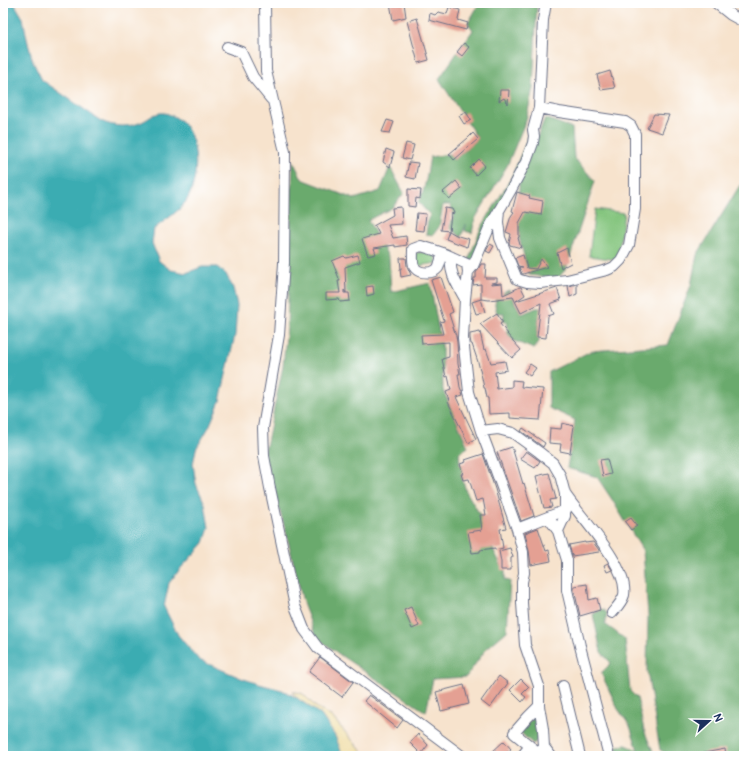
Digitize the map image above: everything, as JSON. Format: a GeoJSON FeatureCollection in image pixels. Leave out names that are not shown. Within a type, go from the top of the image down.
{"type":"FeatureCollection","features":[{"type":"Feature","properties":{"kind":"street"},"geometry":{"type":"LineString","coordinates":[[265,3],[266,71],[286,152],[284,263],[280,335],[263,428],[264,456],[295,606],[304,629],[318,648],[462,756]]}},
{"type":"Feature","properties":{"kind":"street"},"geometry":{"type":"LineString","coordinates":[[469,267],[526,162],[530,151],[534,136],[533,130],[539,108],[546,3]]}},
{"type":"Feature","properties":{"kind":"street"},"geometry":{"type":"LineString","coordinates":[[716,3],[731,15],[744,22]]}},
{"type":"Feature","properties":{"kind":"street"},"geometry":{"type":"LineString","coordinates":[[227,47],[241,52],[253,77],[274,102]]}},
{"type":"Feature","properties":{"kind":"street"},"geometry":{"type":"LineString","coordinates":[[499,210],[498,222],[500,238],[517,279],[527,282],[540,283],[567,280],[607,270],[614,267],[621,260],[629,245],[635,209],[635,134],[631,126],[625,122],[539,108]]}},
{"type":"Feature","properties":{"kind":"street"},"geometry":{"type":"LineString","coordinates":[[533,130],[529,134],[511,178],[480,230],[469,267],[465,299],[463,338],[469,392],[480,431],[517,529],[523,552],[522,603],[525,645],[539,686],[539,706],[543,729],[544,752]]}},
{"type":"Feature","properties":{"kind":"street"},"geometry":{"type":"LineString","coordinates":[[465,299],[452,272],[447,255],[469,267]]}},
{"type":"Feature","properties":{"kind":"street"},"geometry":{"type":"LineString","coordinates":[[480,431],[498,429],[513,433],[553,463],[560,475],[565,494],[565,516],[558,531]]}},
{"type":"Feature","properties":{"kind":"street"},"geometry":{"type":"LineString","coordinates":[[565,494],[604,544],[622,577],[624,590],[623,596],[621,602],[612,613]]}},
{"type":"Feature","properties":{"kind":"street"},"geometry":{"type":"LineString","coordinates":[[517,529],[566,510]]}},
{"type":"Feature","properties":{"kind":"street"},"geometry":{"type":"LineString","coordinates":[[548,517],[558,531],[567,560],[567,590],[609,756]]}},
{"type":"Feature","properties":{"kind":"street"},"geometry":{"type":"LineString","coordinates":[[563,686],[580,756]]}},
{"type":"Feature","properties":{"kind":"street"},"geometry":{"type":"LineString","coordinates":[[539,706],[528,716],[514,733],[530,746],[551,756]]}},
{"type":"Feature","properties":{"kind":"street"},"geometry":{"type":"LineString","coordinates":[[522,756],[530,746]]}},
{"type":"Feature","properties":{"kind":"green space"},"geometry":{"type":"Polygon","coordinates":[[[473,3],[537,3],[533,88],[526,120],[507,166],[475,219],[472,233],[465,231],[466,224],[461,237],[450,228],[454,213],[450,205],[443,205],[439,227],[433,235],[426,234],[430,215],[418,202],[425,186],[430,157],[449,154],[454,160],[478,139],[439,79],[473,30],[468,23],[478,6],[473,3]]]}},
{"type":"Feature","properties":{"kind":"green space"},"geometry":{"type":"Polygon","coordinates":[[[545,118],[572,128],[574,158],[595,181],[566,269],[558,278],[529,275],[519,237],[519,181],[545,118]]]}},
{"type":"Feature","properties":{"kind":"green space"},"geometry":{"type":"Polygon","coordinates":[[[529,135],[534,136],[473,266],[467,264],[480,230],[511,178],[529,135]]]}},
{"type":"Feature","properties":{"kind":"green space"},"geometry":{"type":"Polygon","coordinates":[[[293,161],[302,179],[354,199],[380,191],[390,167],[404,193],[392,208],[368,220],[389,258],[391,292],[430,283],[442,348],[443,390],[468,447],[459,453],[460,464],[463,472],[461,474],[466,491],[480,515],[488,539],[505,570],[505,580],[510,581],[507,631],[486,649],[466,677],[433,679],[426,712],[343,657],[316,637],[304,606],[286,532],[264,456],[283,366],[287,327],[293,161]]]}},
{"type":"Feature","properties":{"kind":"green space"},"geometry":{"type":"Polygon","coordinates":[[[740,185],[744,185],[744,756],[672,756],[660,750],[647,671],[648,615],[643,551],[597,477],[567,468],[575,420],[549,408],[549,372],[591,351],[668,345],[691,285],[697,255],[740,185]]]}},
{"type":"Feature","properties":{"kind":"green space"},"geometry":{"type":"Polygon","coordinates":[[[595,209],[624,213],[618,260],[589,256],[595,209]]]}},
{"type":"Feature","properties":{"kind":"green space"},"geometry":{"type":"Polygon","coordinates":[[[434,251],[437,263],[417,266],[415,253],[434,251]]]}},
{"type":"Feature","properties":{"kind":"green space"},"geometry":{"type":"Polygon","coordinates":[[[509,290],[522,314],[536,308],[543,308],[547,317],[539,317],[537,337],[540,340],[534,349],[514,341],[508,334],[507,321],[503,322],[504,313],[497,313],[495,305],[496,298],[503,298],[503,293],[509,290]]]}},
{"type":"Feature","properties":{"kind":"green space"},"geometry":{"type":"Polygon","coordinates":[[[602,609],[607,613],[605,624],[625,639],[630,691],[637,698],[644,730],[655,756],[619,756],[616,746],[626,745],[638,750],[630,726],[618,709],[601,673],[611,663],[601,652],[593,614],[602,609]]]}},
{"type":"Feature","properties":{"kind":"green space"},"geometry":{"type":"Polygon","coordinates":[[[537,714],[542,737],[533,744],[521,733],[521,729],[537,714]]]}},
{"type":"Feature","properties":{"kind":"sand"},"geometry":{"type":"Polygon","coordinates":[[[292,692],[303,694],[316,707],[332,717],[366,756],[343,756],[335,736],[321,715],[297,698],[292,692]]]}},
{"type":"Feature","properties":{"kind":"water"},"geometry":{"type":"Polygon","coordinates":[[[3,3],[14,3],[23,18],[33,62],[42,80],[101,121],[116,126],[126,126],[142,122],[158,113],[165,113],[182,122],[193,141],[196,166],[192,189],[182,207],[154,229],[152,243],[159,261],[171,270],[186,273],[202,267],[217,267],[226,274],[233,288],[237,305],[235,335],[220,401],[209,427],[196,449],[193,464],[196,484],[205,504],[209,528],[204,543],[169,583],[164,607],[178,635],[199,660],[241,678],[282,690],[297,698],[321,715],[335,736],[343,756],[3,756],[3,3]]]}},
{"type":"Feature","properties":{"kind":"building"},"geometry":{"type":"Polygon","coordinates":[[[390,3],[404,3],[406,17],[393,20],[390,3]]]}},
{"type":"Feature","properties":{"kind":"building"},"geometry":{"type":"Polygon","coordinates":[[[449,7],[460,10],[458,20],[468,23],[466,30],[429,20],[430,13],[435,15],[438,12],[447,14],[449,7]]]}},
{"type":"Feature","properties":{"kind":"building"},"geometry":{"type":"Polygon","coordinates":[[[417,18],[429,60],[418,63],[407,21],[417,18]]]}},
{"type":"Feature","properties":{"kind":"building"},"geometry":{"type":"Polygon","coordinates":[[[464,43],[469,47],[462,56],[457,52],[464,43]]]}},
{"type":"Feature","properties":{"kind":"building"},"geometry":{"type":"Polygon","coordinates":[[[610,71],[615,88],[601,90],[597,75],[610,71]]]}},
{"type":"Feature","properties":{"kind":"building"},"geometry":{"type":"Polygon","coordinates":[[[500,90],[509,90],[508,104],[504,98],[499,101],[500,90]]]}},
{"type":"Feature","properties":{"kind":"building"},"geometry":{"type":"Polygon","coordinates":[[[466,112],[471,120],[464,124],[459,116],[466,112]]]}},
{"type":"Feature","properties":{"kind":"building"},"geometry":{"type":"Polygon","coordinates":[[[654,114],[669,115],[662,133],[647,128],[654,114]]]}},
{"type":"Feature","properties":{"kind":"building"},"geometry":{"type":"Polygon","coordinates":[[[387,120],[394,122],[390,133],[382,132],[387,120]]]}},
{"type":"Feature","properties":{"kind":"building"},"geometry":{"type":"Polygon","coordinates":[[[473,133],[478,139],[454,160],[449,154],[473,133]]]}},
{"type":"Feature","properties":{"kind":"building"},"geometry":{"type":"Polygon","coordinates":[[[406,143],[414,145],[410,160],[402,158],[406,143]]]}},
{"type":"Feature","properties":{"kind":"building"},"geometry":{"type":"Polygon","coordinates":[[[386,149],[394,152],[390,167],[383,162],[386,149]]]}},
{"type":"Feature","properties":{"kind":"building"},"geometry":{"type":"Polygon","coordinates":[[[479,159],[485,166],[476,175],[470,168],[479,159]]]}},
{"type":"Feature","properties":{"kind":"building"},"geometry":{"type":"Polygon","coordinates":[[[409,162],[418,163],[415,179],[406,177],[409,162]]]}},
{"type":"Feature","properties":{"kind":"building"},"geometry":{"type":"Polygon","coordinates":[[[456,181],[462,189],[449,199],[443,192],[456,181]]]}},
{"type":"Feature","properties":{"kind":"building"},"geometry":{"type":"Polygon","coordinates":[[[408,189],[421,190],[420,199],[416,198],[415,207],[408,206],[408,189]]]}},
{"type":"Feature","properties":{"kind":"building"},"geometry":{"type":"Polygon","coordinates":[[[517,192],[530,196],[529,198],[543,201],[541,215],[525,212],[519,223],[518,238],[521,248],[510,245],[511,234],[506,232],[511,216],[514,212],[512,211],[517,192]]]}},
{"type":"Feature","properties":{"kind":"building"},"geometry":{"type":"Polygon","coordinates":[[[401,207],[402,224],[388,225],[393,238],[406,236],[407,245],[374,248],[376,254],[368,256],[362,239],[379,234],[375,226],[373,226],[393,215],[392,208],[401,207]]]}},
{"type":"Feature","properties":{"kind":"building"},"geometry":{"type":"Polygon","coordinates":[[[445,208],[452,209],[454,213],[451,214],[449,231],[441,230],[445,208]]]}},
{"type":"Feature","properties":{"kind":"building"},"geometry":{"type":"Polygon","coordinates":[[[417,213],[426,214],[424,231],[415,230],[417,213]]]}},
{"type":"Feature","properties":{"kind":"building"},"geometry":{"type":"Polygon","coordinates":[[[449,231],[458,236],[469,239],[467,247],[446,239],[449,231]]]}},
{"type":"Feature","properties":{"kind":"building"},"geometry":{"type":"Polygon","coordinates":[[[490,244],[494,246],[490,253],[486,251],[490,244]]]}},
{"type":"Feature","properties":{"kind":"building"},"geometry":{"type":"Polygon","coordinates":[[[567,248],[571,263],[561,268],[557,253],[567,248]]]}},
{"type":"Feature","properties":{"kind":"building"},"geometry":{"type":"Polygon","coordinates":[[[358,255],[360,262],[345,267],[346,293],[349,293],[350,301],[340,302],[339,299],[326,300],[326,293],[340,293],[338,281],[340,281],[332,261],[344,256],[346,258],[358,255]]]}},
{"type":"Feature","properties":{"kind":"building"},"geometry":{"type":"Polygon","coordinates":[[[523,255],[527,268],[536,269],[541,259],[547,267],[522,274],[519,267],[523,267],[518,266],[515,258],[523,255]]]}},
{"type":"Feature","properties":{"kind":"building"},"geometry":{"type":"Polygon","coordinates":[[[400,258],[406,258],[407,266],[411,275],[401,277],[400,258]]]}},
{"type":"Feature","properties":{"kind":"building"},"geometry":{"type":"Polygon","coordinates":[[[481,264],[486,264],[485,278],[497,278],[497,282],[491,284],[502,283],[503,295],[521,287],[525,295],[516,301],[557,288],[561,300],[550,304],[554,314],[548,316],[546,338],[537,337],[541,303],[521,313],[513,297],[489,300],[481,299],[481,284],[473,285],[474,278],[476,278],[476,273],[481,264]]]}},
{"type":"Feature","properties":{"kind":"building"},"geometry":{"type":"Polygon","coordinates":[[[441,277],[453,312],[449,314],[457,342],[460,374],[458,374],[463,395],[456,397],[476,439],[468,443],[448,402],[446,392],[451,390],[442,359],[449,357],[449,342],[422,344],[421,335],[443,334],[440,322],[444,321],[431,280],[441,277]]]}},
{"type":"Feature","properties":{"kind":"building"},"geometry":{"type":"Polygon","coordinates":[[[577,284],[577,294],[570,297],[568,286],[577,284]]]}},
{"type":"Feature","properties":{"kind":"building"},"geometry":{"type":"Polygon","coordinates":[[[373,286],[374,294],[367,296],[366,287],[373,286]]]}},
{"type":"Feature","properties":{"kind":"building"},"geometry":{"type":"Polygon","coordinates":[[[481,299],[485,312],[476,314],[472,302],[481,299]]]}},
{"type":"Feature","properties":{"kind":"building"},"geometry":{"type":"Polygon","coordinates":[[[497,313],[503,322],[500,324],[521,350],[512,358],[480,324],[497,313]]]}},
{"type":"Feature","properties":{"kind":"building"},"geometry":{"type":"Polygon","coordinates":[[[480,332],[484,350],[486,349],[491,363],[505,361],[507,370],[495,372],[497,389],[512,387],[512,380],[522,381],[521,387],[543,389],[540,420],[510,418],[510,413],[489,414],[488,398],[470,338],[470,334],[480,332]]]}},
{"type":"Feature","properties":{"kind":"building"},"geometry":{"type":"Polygon","coordinates":[[[530,364],[536,368],[530,376],[524,372],[530,364]]]}},
{"type":"Feature","properties":{"kind":"building"},"geometry":{"type":"Polygon","coordinates":[[[562,423],[574,426],[570,453],[560,451],[561,444],[549,443],[550,428],[561,429],[562,423]]]}},
{"type":"Feature","properties":{"kind":"building"},"geometry":{"type":"Polygon","coordinates":[[[523,428],[545,443],[543,447],[521,431],[523,428]]]}},
{"type":"Feature","properties":{"kind":"building"},"geometry":{"type":"Polygon","coordinates":[[[512,447],[534,516],[521,521],[497,452],[512,447]]]}},
{"type":"Feature","properties":{"kind":"building"},"geometry":{"type":"Polygon","coordinates":[[[526,451],[540,461],[535,468],[520,459],[526,451]]]}},
{"type":"Feature","properties":{"kind":"building"},"geometry":{"type":"Polygon","coordinates":[[[483,454],[506,528],[500,529],[503,548],[495,550],[495,548],[480,550],[480,552],[472,553],[468,532],[482,530],[480,515],[486,515],[483,499],[476,501],[469,479],[463,480],[460,464],[466,462],[465,460],[483,454]]]}},
{"type":"Feature","properties":{"kind":"building"},"geometry":{"type":"Polygon","coordinates":[[[607,459],[611,474],[603,476],[600,460],[607,459]]]}},
{"type":"Feature","properties":{"kind":"building"},"geometry":{"type":"Polygon","coordinates":[[[549,473],[556,499],[550,500],[552,507],[544,508],[536,476],[549,473]]]}},
{"type":"Feature","properties":{"kind":"building"},"geometry":{"type":"Polygon","coordinates":[[[631,518],[637,526],[631,530],[625,522],[631,518]]]}},
{"type":"Feature","properties":{"kind":"building"},"geometry":{"type":"Polygon","coordinates":[[[538,528],[546,551],[549,550],[551,561],[531,565],[525,533],[538,528]]]}},
{"type":"Feature","properties":{"kind":"building"},"geometry":{"type":"Polygon","coordinates":[[[593,542],[599,552],[572,556],[569,545],[593,542]]]}},
{"type":"Feature","properties":{"kind":"building"},"geometry":{"type":"Polygon","coordinates":[[[510,548],[513,557],[511,558],[511,570],[501,570],[499,551],[510,548]]]}},
{"type":"Feature","properties":{"kind":"building"},"geometry":{"type":"Polygon","coordinates":[[[608,563],[612,570],[607,572],[604,565],[608,563]]]}},
{"type":"Feature","properties":{"kind":"building"},"geometry":{"type":"Polygon","coordinates":[[[587,584],[589,600],[597,598],[600,610],[580,616],[574,586],[587,584]]]}},
{"type":"Feature","properties":{"kind":"building"},"geometry":{"type":"Polygon","coordinates":[[[411,607],[419,626],[412,629],[404,610],[411,607]]]}},
{"type":"Feature","properties":{"kind":"building"},"geometry":{"type":"Polygon","coordinates":[[[320,657],[353,682],[342,697],[309,672],[320,657]]]}},
{"type":"Feature","properties":{"kind":"building"},"geometry":{"type":"Polygon","coordinates":[[[499,676],[508,683],[490,708],[481,701],[499,676]]]}},
{"type":"Feature","properties":{"kind":"building"},"geometry":{"type":"Polygon","coordinates":[[[521,679],[529,687],[522,694],[526,697],[522,702],[510,690],[521,679]]]}},
{"type":"Feature","properties":{"kind":"building"},"geometry":{"type":"Polygon","coordinates":[[[464,685],[469,704],[441,711],[436,692],[464,685]]]}},
{"type":"Feature","properties":{"kind":"building"},"geometry":{"type":"Polygon","coordinates":[[[369,695],[403,720],[397,728],[364,701],[369,695]]]}},
{"type":"Feature","properties":{"kind":"building"},"geometry":{"type":"Polygon","coordinates":[[[418,734],[428,745],[421,754],[410,743],[418,734]]]}},
{"type":"Feature","properties":{"kind":"building"},"geometry":{"type":"Polygon","coordinates":[[[504,741],[511,749],[503,756],[495,756],[492,752],[504,741]]]}},
{"type":"Feature","properties":{"kind":"building"},"geometry":{"type":"Polygon","coordinates":[[[725,749],[726,756],[704,756],[704,753],[725,749]]]}}]}
